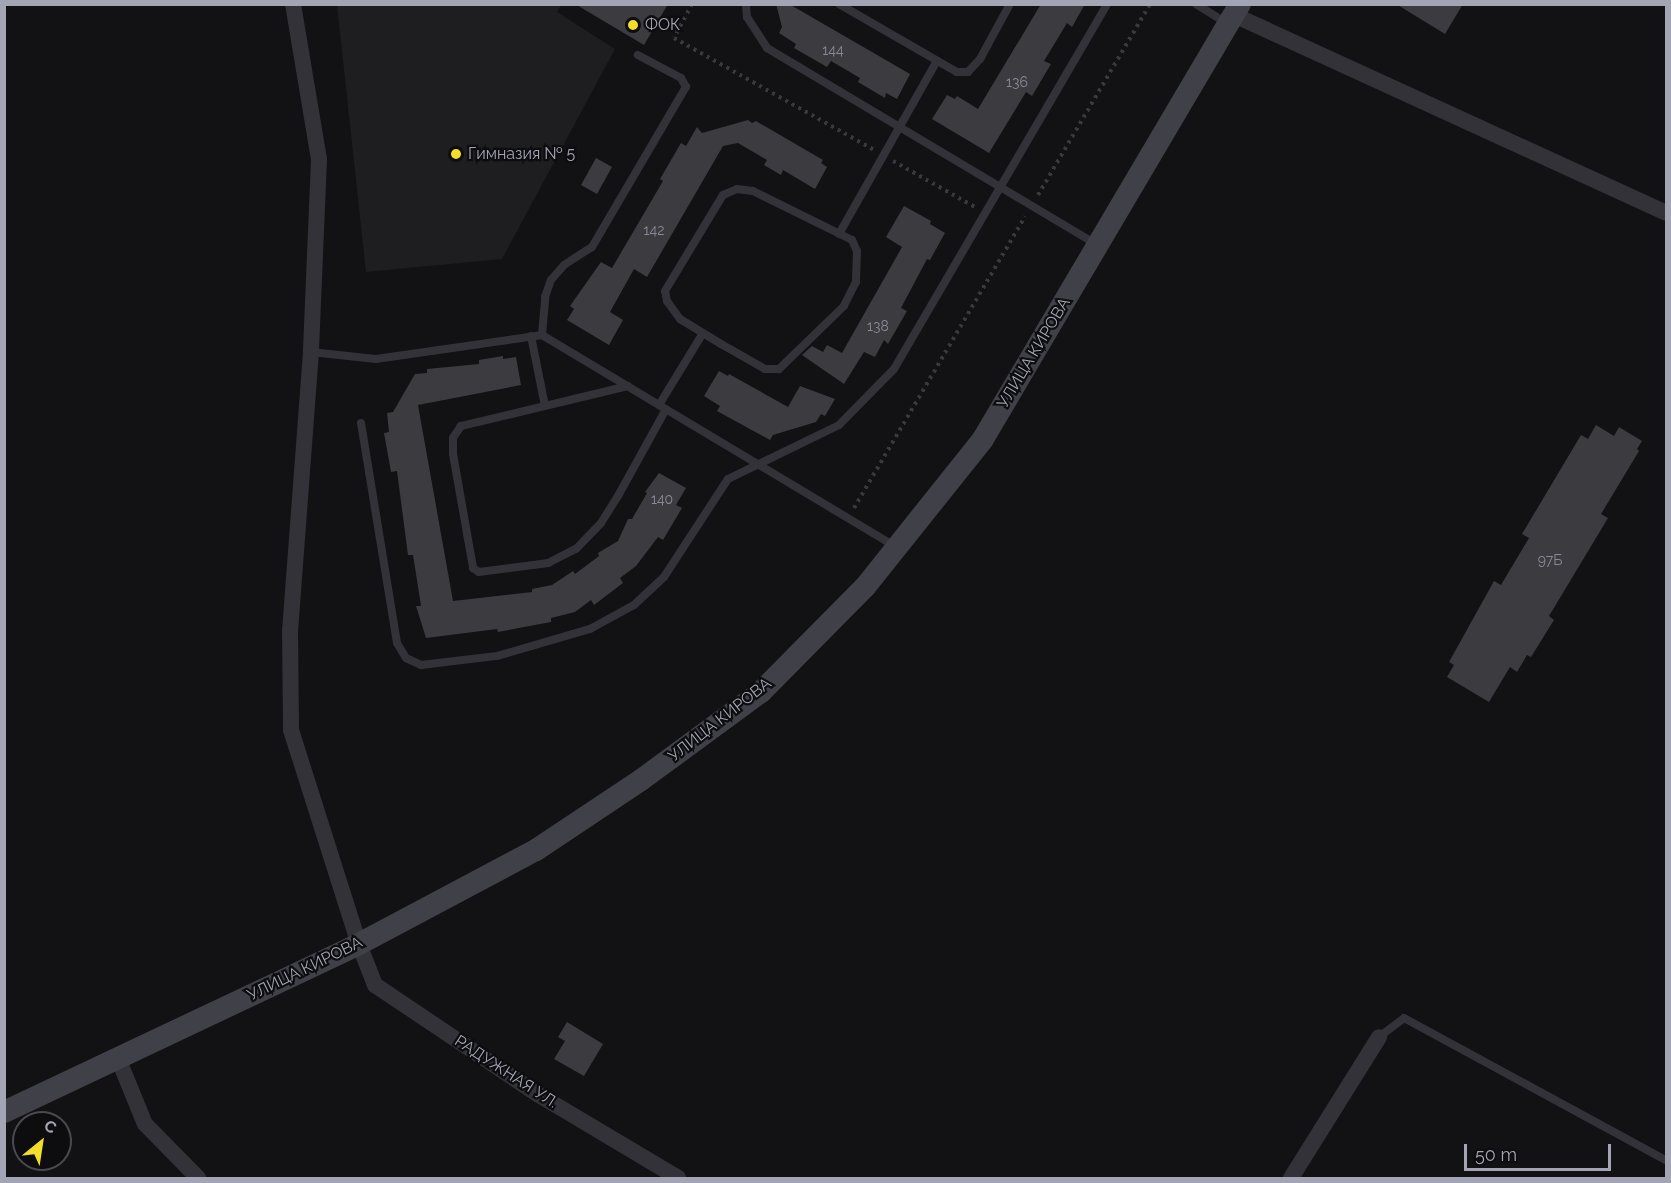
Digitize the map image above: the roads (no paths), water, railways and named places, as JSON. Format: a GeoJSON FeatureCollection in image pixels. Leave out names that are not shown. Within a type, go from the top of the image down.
{"type":"FeatureCollection","features":[{"type":"Feature","properties":{"kind":"main road","name":"УЛИЦА КИРОВА"},"geometry":{"type":"LineString","coordinates":[[4,1113],[358,944],[536,850],[641,780],[752,698],[865,587],[983,439],[1234,14]]}},
{"type":"Feature","properties":{"kind":"street","name":"РАДУЖНАЯ УЛ."},"geometry":{"type":"LineString","coordinates":[[293,4],[319,159],[311,352],[290,630],[291,730],[358,944],[375,986],[539,1095],[678,1179]]}},
{"type":"Feature","properties":{"kind":"street"},"geometry":{"type":"LineString","coordinates":[[1234,14],[1666,213]]}},
{"type":"Feature","properties":{"kind":"street"},"geometry":{"type":"LineString","coordinates":[[1292,1179],[1379,1037]]}},
{"type":"Feature","properties":{"kind":"street"},"geometry":{"type":"LineString","coordinates":[[118,1058],[145,1124],[198,1179]]}},
{"type":"Feature","properties":{"kind":"lane"},"geometry":{"type":"LineString","coordinates":[[746,4],[752,26],[766,48],[1098,245]]}},
{"type":"Feature","properties":{"kind":"lane"},"geometry":{"type":"LineString","coordinates":[[839,4],[957,72],[968,72],[980,59],[1010,4]]}},
{"type":"Feature","properties":{"kind":"lane"},"geometry":{"type":"LineString","coordinates":[[361,423],[397,644],[406,658],[421,664],[446,664],[507,653],[590,629],[634,605],[664,577],[728,479],[839,425],[894,369],[1107,4]]}},
{"type":"Feature","properties":{"kind":"lane"},"geometry":{"type":"LineString","coordinates":[[1196,4],[1234,14]]}},
{"type":"Feature","properties":{"kind":"lane"},"geometry":{"type":"LineString","coordinates":[[542,335],[545,297],[551,280],[564,265],[592,247],[686,87],[681,78],[638,55]]}},
{"type":"Feature","properties":{"kind":"lane"},"geometry":{"type":"LineString","coordinates":[[839,234],[937,61]]}},
{"type":"Feature","properties":{"kind":"lane"},"geometry":{"type":"LineString","coordinates":[[737,189],[753,191],[852,240],[856,251],[856,282],[844,306],[779,369],[765,369],[702,333],[680,319],[667,301],[665,291],[723,195],[737,189]]}},
{"type":"Feature","properties":{"kind":"lane"},"geometry":{"type":"LineString","coordinates":[[628,386],[461,426],[453,438],[453,454],[473,568],[479,572],[548,563],[576,549],[601,523],[618,496],[702,333]]}},
{"type":"Feature","properties":{"kind":"lane"},"geometry":{"type":"LineString","coordinates":[[311,352],[376,359],[542,335],[897,547]]}},
{"type":"Feature","properties":{"kind":"lane"},"geometry":{"type":"LineString","coordinates":[[531,336],[545,406]]}},
{"type":"Feature","properties":{"kind":"lane"},"geometry":{"type":"LineString","coordinates":[[1379,1037],[1404,1018],[1666,1160]]}},
{"type":"Feature","properties":{"kind":"place","name":"ФОК"},"geometry":{"type":"Point","coordinates":[633,25]}},
{"type":"Feature","properties":{"kind":"place","name":"Гимназия № 5"},"geometry":{"type":"Point","coordinates":[456,154]}}]}
